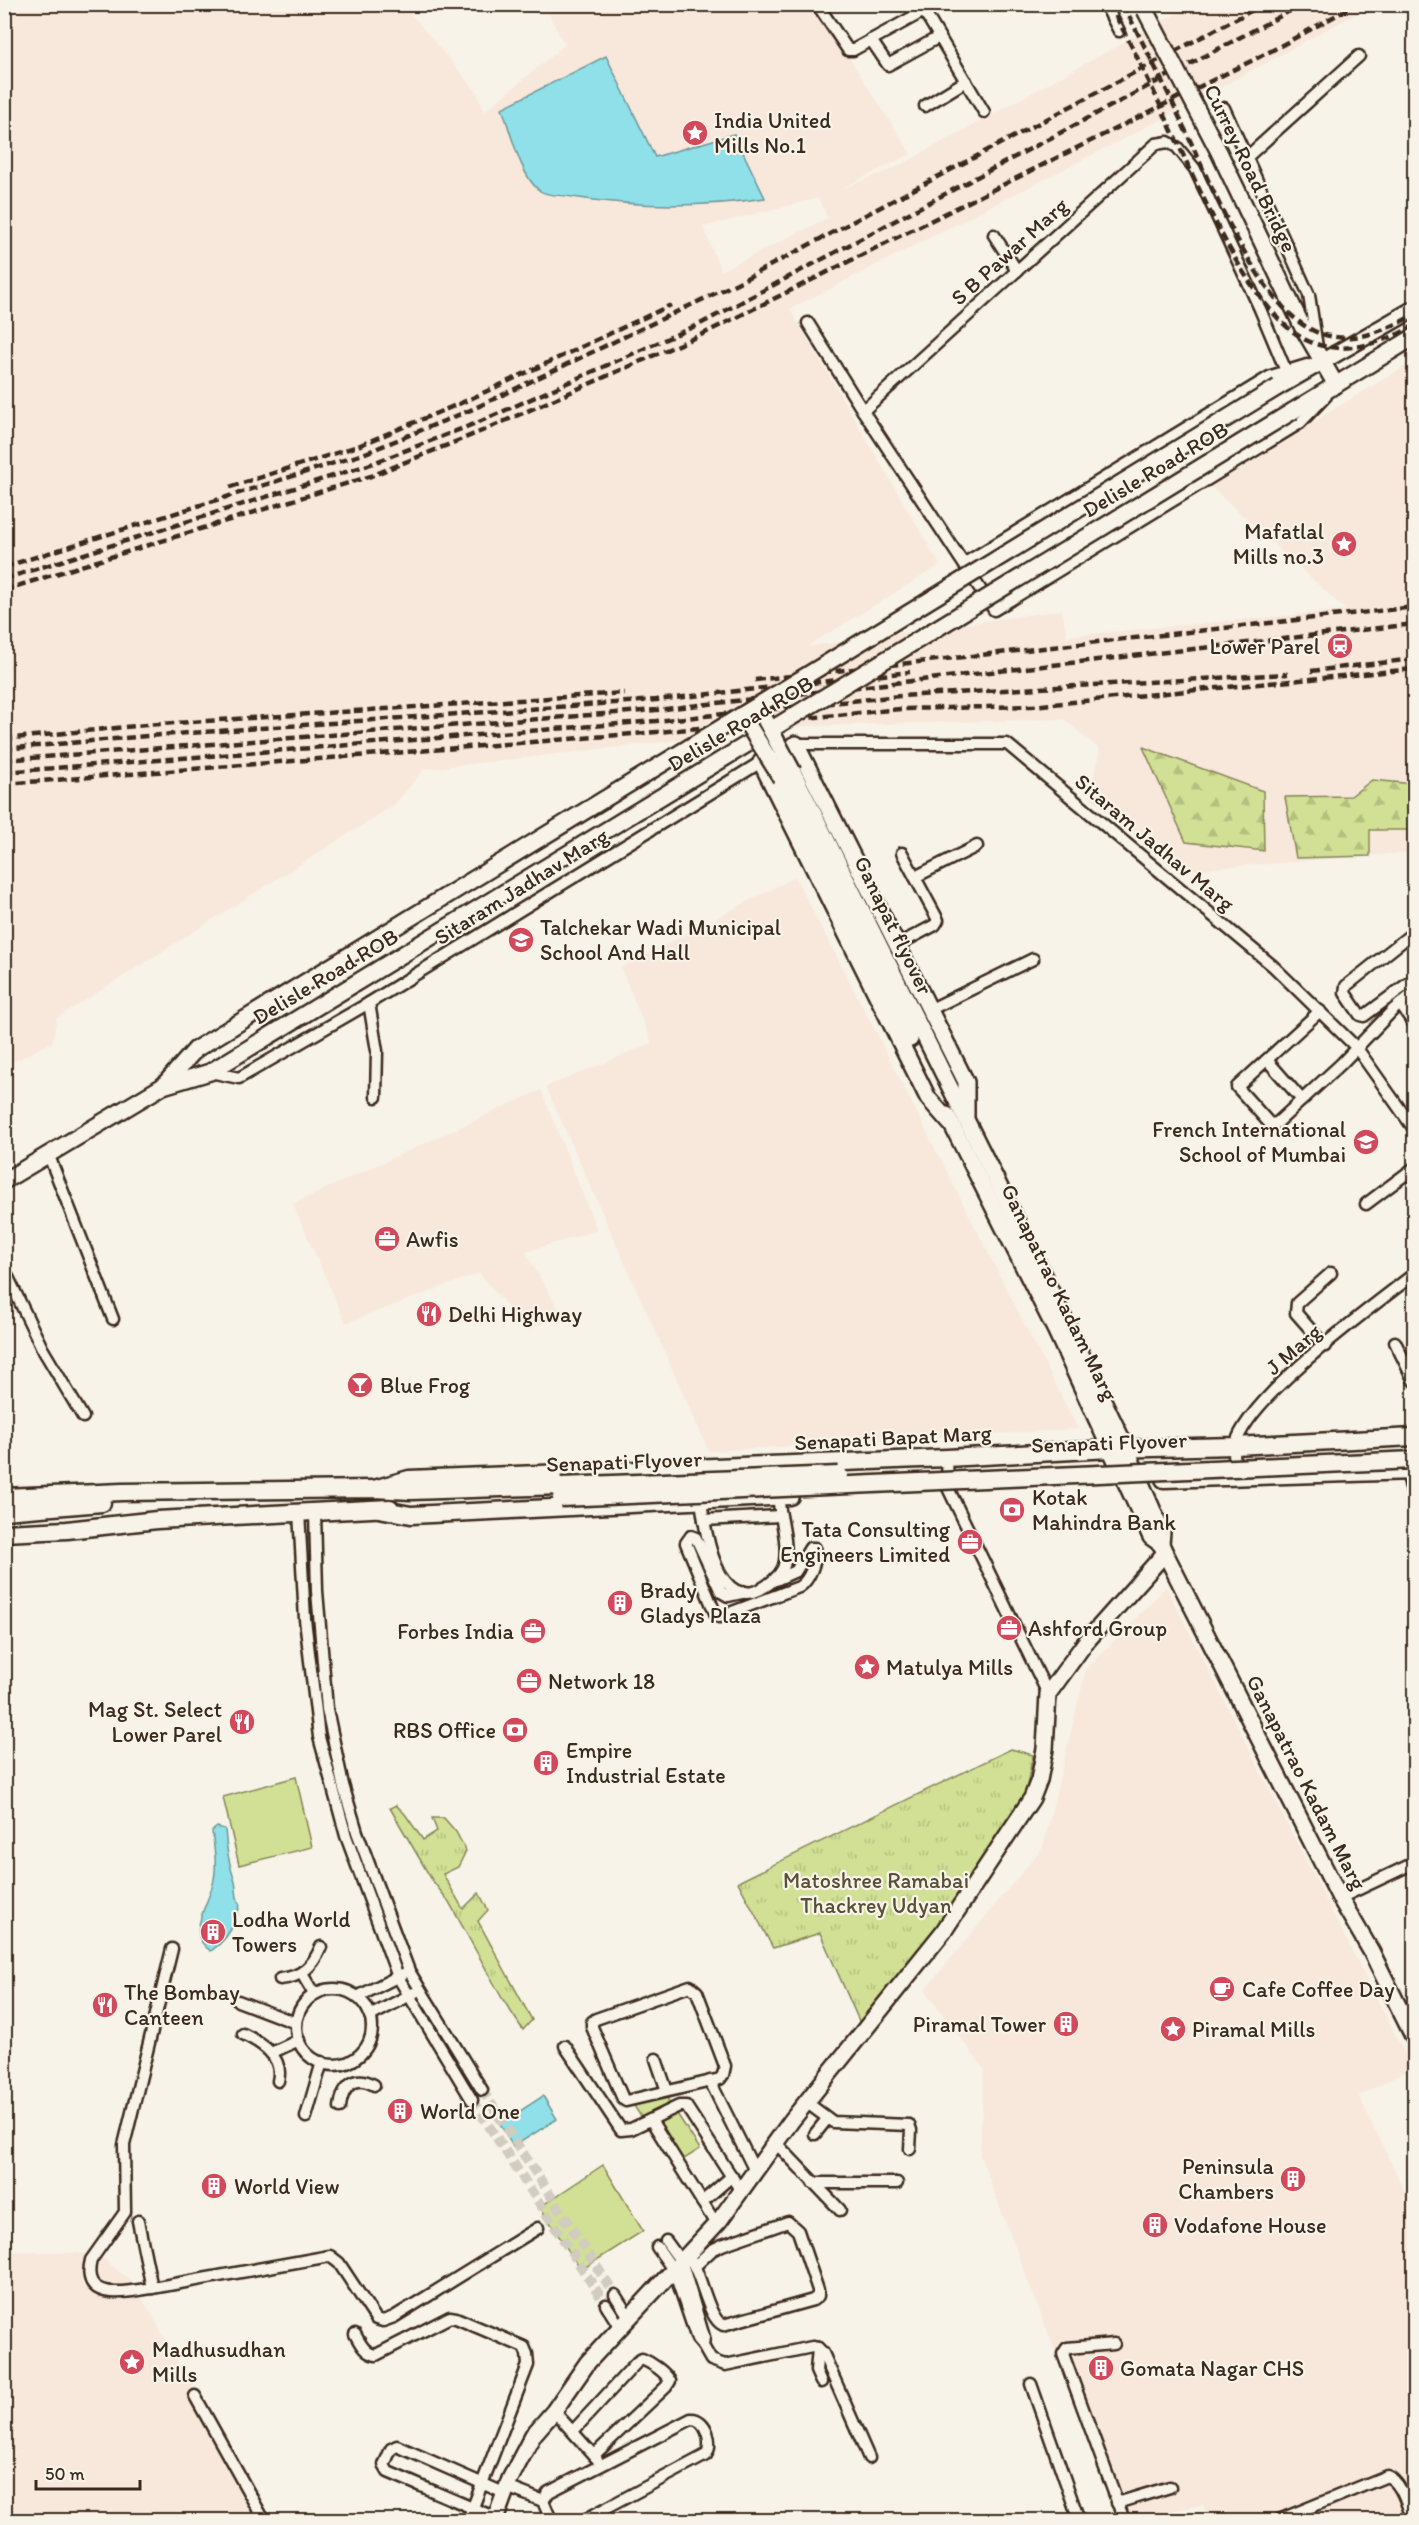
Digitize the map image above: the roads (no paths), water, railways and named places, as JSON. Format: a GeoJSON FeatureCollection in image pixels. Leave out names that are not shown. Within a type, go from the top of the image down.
{"type":"FeatureCollection","features":[{"type":"Feature","properties":{"kind":"main road","name":"Currey Road Bridge"},"geometry":{"type":"LineString","coordinates":[[1142,4],[1232,177],[1303,328],[1336,385]]}},
{"type":"Feature","properties":{"kind":"main road","name":"Delisle Road ROB"},"geometry":{"type":"LineString","coordinates":[[163,1086],[196,1049],[1278,387],[1320,357],[1414,309]]}},
{"type":"Feature","properties":{"kind":"main road","name":"Delisle Road ROB"},"geometry":{"type":"LineString","coordinates":[[163,1086],[210,1072],[246,1051],[1414,337]]}},
{"type":"Feature","properties":{"kind":"main road"},"geometry":{"type":"LineString","coordinates":[[758,706],[772,729],[787,775]]}},
{"type":"Feature","properties":{"kind":"main road"},"geometry":{"type":"LineString","coordinates":[[742,715],[757,739],[787,775]]}},
{"type":"Feature","properties":{"kind":"main road"},"geometry":{"type":"LineString","coordinates":[[950,1123],[928,1098],[761,762],[796,744],[966,1082],[965,1129]]}},
{"type":"Feature","properties":{"kind":"main road","name":"Ganapat flyover"},"geometry":{"type":"LineString","coordinates":[[787,775],[949,1101]]}},
{"type":"Feature","properties":{"kind":"main road"},"geometry":{"type":"LineString","coordinates":[[196,1049],[210,1072]]}},
{"type":"Feature","properties":{"kind":"main road"},"geometry":{"type":"LineString","coordinates":[[4,1181],[163,1086]]}},
{"type":"Feature","properties":{"kind":"main road"},"geometry":{"type":"LineString","coordinates":[[949,1101],[950,1123]]}},
{"type":"Feature","properties":{"kind":"main road"},"geometry":{"type":"LineString","coordinates":[[949,1101],[965,1129]]}},
{"type":"Feature","properties":{"kind":"main road","name":"Ganapatrao Kadam Marg"},"geometry":{"type":"LineString","coordinates":[[950,1123],[965,1129],[1062,1328],[1131,1480],[1162,1532],[1163,1549],[1340,1898],[1371,1952],[1414,2038]]}},
{"type":"Feature","properties":{"kind":"main road","name":"Senapati Bapat Marg"},"geometry":{"type":"LineString","coordinates":[[374,1489],[409,1479],[1414,1437]]}},
{"type":"Feature","properties":{"kind":"main road","name":"Senapati Flyover"},"geometry":{"type":"LineString","coordinates":[[379,1509],[413,1504],[561,1492],[1414,1450]]}},
{"type":"Feature","properties":{"kind":"main road"},"geometry":{"type":"LineString","coordinates":[[4,1533],[67,1530],[157,1520],[307,1512],[379,1509],[411,1515],[1412,1468]]}},
{"type":"Feature","properties":{"kind":"main road","name":"Senapati Flyover"},"geometry":{"type":"LineString","coordinates":[[374,1489],[561,1492],[1412,1468]]}},
{"type":"Feature","properties":{"kind":"main road"},"geometry":{"type":"LineString","coordinates":[[4,1497],[122,1492],[374,1489]]}},
{"type":"Feature","properties":{"kind":"main road"},"geometry":{"type":"LineString","coordinates":[[4,1524],[106,1508],[122,1492]]}},
{"type":"Feature","properties":{"kind":"main road"},"geometry":{"type":"LineString","coordinates":[[4,1511],[106,1508],[157,1520]]}},
{"type":"Feature","properties":{"kind":"main road"},"geometry":{"type":"LineString","coordinates":[[495,2519],[521,2454],[588,2362],[625,2322],[685,2264],[806,2102],[943,1932],[1023,1814],[1039,1780],[1045,1749],[1048,1694],[1085,1643],[1163,1549]]}},
{"type":"Feature","properties":{"kind":"street"},"geometry":{"type":"LineString","coordinates":[[817,4],[848,50],[871,40],[922,8],[984,112]]}},
{"type":"Feature","properties":{"kind":"street"},"geometry":{"type":"LineString","coordinates":[[1105,4],[1119,31]]}},
{"type":"Feature","properties":{"kind":"street"},"geometry":{"type":"LineString","coordinates":[[871,40],[888,65],[939,37]]}},
{"type":"Feature","properties":{"kind":"street"},"geometry":{"type":"LineString","coordinates":[[1247,157],[1359,56]]}},
{"type":"Feature","properties":{"kind":"street"},"geometry":{"type":"LineString","coordinates":[[925,106],[966,81]]}},
{"type":"Feature","properties":{"kind":"street"},"geometry":{"type":"LineString","coordinates":[[965,563],[1271,376],[1320,357],[1309,295],[1224,108]]}},
{"type":"Feature","properties":{"kind":"street","name":"S B Pawar Marg"},"geometry":{"type":"LineString","coordinates":[[863,411],[1156,144],[1168,142],[1177,147],[1195,169],[1286,371]]}},
{"type":"Feature","properties":{"kind":"street"},"geometry":{"type":"LineString","coordinates":[[994,235],[1017,271]]}},
{"type":"Feature","properties":{"kind":"street"},"geometry":{"type":"LineString","coordinates":[[808,323],[994,610],[1300,423],[1336,385]]}},
{"type":"Feature","properties":{"kind":"street","name":"Sitaram Jadhav Marg"},"geometry":{"type":"LineString","coordinates":[[796,744],[1007,744],[1273,966],[1356,1047],[1414,1129]]}},
{"type":"Feature","properties":{"kind":"street","name":"Sitaram Jadhav Marg"},"geometry":{"type":"LineString","coordinates":[[210,1072],[239,1078],[369,1003],[761,762]]}},
{"type":"Feature","properties":{"kind":"street"},"geometry":{"type":"LineString","coordinates":[[915,878],[977,846]]}},
{"type":"Feature","properties":{"kind":"street"},"geometry":{"type":"LineString","coordinates":[[897,945],[937,923],[938,920],[902,853]]}},
{"type":"Feature","properties":{"kind":"street"},"geometry":{"type":"LineString","coordinates":[[1414,932],[1345,990],[1346,997],[1362,1016],[1393,1005],[1414,993]]}},
{"type":"Feature","properties":{"kind":"street"},"geometry":{"type":"LineString","coordinates":[[930,1010],[1033,959]]}},
{"type":"Feature","properties":{"kind":"street"},"geometry":{"type":"LineString","coordinates":[[1320,1011],[1239,1084],[1239,1091],[1272,1125],[1302,1100],[1356,1047],[1414,979]]}},
{"type":"Feature","properties":{"kind":"street"},"geometry":{"type":"LineString","coordinates":[[369,1003],[377,1051],[376,1097]]}},
{"type":"Feature","properties":{"kind":"street"},"geometry":{"type":"LineString","coordinates":[[1393,1005],[1414,1022]]}},
{"type":"Feature","properties":{"kind":"street"},"geometry":{"type":"LineString","coordinates":[[1267,1060],[1302,1100]]}},
{"type":"Feature","properties":{"kind":"street"},"geometry":{"type":"LineString","coordinates":[[49,1156],[113,1319]]}},
{"type":"Feature","properties":{"kind":"street"},"geometry":{"type":"LineString","coordinates":[[1366,1204],[1414,1168]]}},
{"type":"Feature","properties":{"kind":"street"},"geometry":{"type":"LineString","coordinates":[[4,1269],[42,1348],[83,1417]]}},
{"type":"Feature","properties":{"kind":"street"},"geometry":{"type":"LineString","coordinates":[[1324,1346],[1296,1313],[1295,1307],[1330,1273]]}},
{"type":"Feature","properties":{"kind":"street","name":"J Marg"},"geometry":{"type":"LineString","coordinates":[[1235,1477],[1235,1446],[1251,1416],[1262,1402],[1324,1346],[1414,1274]]}},
{"type":"Feature","properties":{"kind":"street"},"geometry":{"type":"LineString","coordinates":[[1395,1342],[1414,1381]]}},
{"type":"Feature","properties":{"kind":"street"},"geometry":{"type":"LineString","coordinates":[[947,1458],[948,1488],[1048,1694]]}},
{"type":"Feature","properties":{"kind":"street"},"geometry":{"type":"LineString","coordinates":[[1412,1468],[1414,1500]]}},
{"type":"Feature","properties":{"kind":"street"},"geometry":{"type":"LineString","coordinates":[[776,1580],[785,1563],[785,1544],[778,1496]]}},
{"type":"Feature","properties":{"kind":"street"},"geometry":{"type":"LineString","coordinates":[[701,1501],[706,1540],[716,1568],[734,1588],[746,1592]]}},
{"type":"Feature","properties":{"kind":"street"},"geometry":{"type":"LineString","coordinates":[[307,1512],[300,1554],[319,1737],[346,1836],[398,1977],[472,2100]]}},
{"type":"Feature","properties":{"kind":"street"},"geometry":{"type":"LineString","coordinates":[[307,1512],[315,1554],[327,1709],[357,1832],[409,1971],[482,2090]]}},
{"type":"Feature","properties":{"kind":"street"},"geometry":{"type":"LineString","coordinates":[[704,1520],[780,1516]]}},
{"type":"Feature","properties":{"kind":"street"},"geometry":{"type":"LineString","coordinates":[[691,1536],[696,1538],[724,1596],[759,1591],[776,1580],[796,1571],[810,1548],[815,1548],[816,1555],[808,1577],[800,1587],[719,1617],[716,1615],[686,1543],[687,1539],[691,1536]]}},
{"type":"Feature","properties":{"kind":"street"},"geometry":{"type":"LineString","coordinates":[[300,1554],[315,1554]]}},
{"type":"Feature","properties":{"kind":"street"},"geometry":{"type":"LineString","coordinates":[[316,1711],[327,1709]]}},
{"type":"Feature","properties":{"kind":"street"},"geometry":{"type":"LineString","coordinates":[[1340,1898],[1414,1863]]}},
{"type":"Feature","properties":{"kind":"street"},"geometry":{"type":"LineString","coordinates":[[280,1979],[302,1974],[315,1960],[321,1947]]}},
{"type":"Feature","properties":{"kind":"street"},"geometry":{"type":"LineString","coordinates":[[172,1949],[124,2145],[125,2212],[91,2260],[89,2267],[94,2285],[103,2292],[117,2293],[152,2288],[330,2256],[339,2263],[376,2319],[383,2321],[394,2317],[538,2228]]}},
{"type":"Feature","properties":{"kind":"street"},"geometry":{"type":"LineString","coordinates":[[357,1997],[409,1971]]}},
{"type":"Feature","properties":{"kind":"street"},"geometry":{"type":"LineString","coordinates":[[302,1974],[314,1994]]}},
{"type":"Feature","properties":{"kind":"street"},"geometry":{"type":"LineString","coordinates":[[690,1986],[697,1992],[725,2066],[723,2075],[710,2081],[668,2091],[627,2101],[622,2099],[592,2027],[592,2022],[690,1986]]}},
{"type":"Feature","properties":{"kind":"street"},"geometry":{"type":"LineString","coordinates":[[336,1989],[357,1997],[365,2006],[372,2026],[368,2044],[356,2057],[344,2063],[329,2064],[308,2054],[299,2040],[296,2023],[305,2002],[314,1994],[336,1989]]}},
{"type":"Feature","properties":{"kind":"street"},"geometry":{"type":"LineString","coordinates":[[370,2016],[420,1990]]}},
{"type":"Feature","properties":{"kind":"street"},"geometry":{"type":"LineString","coordinates":[[238,2001],[296,2023]]}},
{"type":"Feature","properties":{"kind":"street"},"geometry":{"type":"LineString","coordinates":[[243,2034],[259,2042],[272,2053],[279,2065],[278,2081]]}},
{"type":"Feature","properties":{"kind":"street"},"geometry":{"type":"LineString","coordinates":[[272,2053],[299,2040]]}},
{"type":"Feature","properties":{"kind":"street"},"geometry":{"type":"LineString","coordinates":[[565,2046],[621,2130],[631,2129],[679,2106],[686,2106],[741,2191]]}},
{"type":"Feature","properties":{"kind":"street"},"geometry":{"type":"LineString","coordinates":[[656,2059],[668,2091]]}},
{"type":"Feature","properties":{"kind":"street"},"geometry":{"type":"LineString","coordinates":[[306,2117],[321,2062]]}},
{"type":"Feature","properties":{"kind":"street"},"geometry":{"type":"LineString","coordinates":[[344,2063],[352,2083]]}},
{"type":"Feature","properties":{"kind":"street"},"geometry":{"type":"LineString","coordinates":[[340,2107],[342,2093],[352,2083],[367,2081],[374,2085]]}},
{"type":"Feature","properties":{"kind":"street"},"geometry":{"type":"LineString","coordinates":[[710,2081],[755,2171]]}},
{"type":"Feature","properties":{"kind":"street"},"geometry":{"type":"LineString","coordinates":[[806,2102],[827,2119],[838,2123],[909,2125],[910,2149]]}},
{"type":"Feature","properties":{"kind":"street"},"geometry":{"type":"LineString","coordinates":[[815,2134],[827,2119]]}},
{"type":"Feature","properties":{"kind":"street"},"geometry":{"type":"LineString","coordinates":[[651,2120],[702,2202],[722,2245]]}},
{"type":"Feature","properties":{"kind":"street"},"geometry":{"type":"LineString","coordinates":[[776,2144],[840,2210]]}},
{"type":"Feature","properties":{"kind":"street"},"geometry":{"type":"LineString","coordinates":[[702,2202],[732,2176]]}},
{"type":"Feature","properties":{"kind":"street"},"geometry":{"type":"LineString","coordinates":[[813,2182],[897,2183]]}},
{"type":"Feature","properties":{"kind":"street"},"geometry":{"type":"LineString","coordinates":[[138,2221],[152,2288]]}},
{"type":"Feature","properties":{"kind":"street"},"geometry":{"type":"LineString","coordinates":[[662,2244],[685,2264],[715,2319],[723,2325],[813,2300],[818,2296],[798,2231],[788,2222],[722,2245],[685,2264]]}},
{"type":"Feature","properties":{"kind":"street"},"geometry":{"type":"LineString","coordinates":[[685,2264],[704,2337],[703,2346],[711,2360],[725,2366],[812,2347],[818,2348],[823,2353],[869,2458]]}},
{"type":"Feature","properties":{"kind":"street"},"geometry":{"type":"LineString","coordinates":[[615,2295],[625,2322]]}},
{"type":"Feature","properties":{"kind":"street"},"geometry":{"type":"LineString","coordinates":[[606,2305],[625,2322]]}},
{"type":"Feature","properties":{"kind":"street"},"geometry":{"type":"LineString","coordinates":[[355,2334],[364,2349],[371,2355],[376,2355],[450,2317],[524,2347],[528,2365],[468,2520]]}},
{"type":"Feature","properties":{"kind":"street"},"geometry":{"type":"LineString","coordinates":[[1114,2344],[1067,2348],[1063,2354],[1124,2520]]}},
{"type":"Feature","properties":{"kind":"street"},"geometry":{"type":"LineString","coordinates":[[818,2348],[816,2371],[821,2382]]}},
{"type":"Feature","properties":{"kind":"street"},"geometry":{"type":"LineString","coordinates":[[573,2431],[642,2359],[668,2376],[670,2381],[666,2387],[597,2460]]}},
{"type":"Feature","properties":{"kind":"street"},"geometry":{"type":"LineString","coordinates":[[1031,2384],[1079,2520]]}},
{"type":"Feature","properties":{"kind":"street"},"geometry":{"type":"LineString","coordinates":[[195,2396],[264,2520]]}},
{"type":"Feature","properties":{"kind":"street"},"geometry":{"type":"LineString","coordinates":[[554,2411],[597,2460]]}},
{"type":"Feature","properties":{"kind":"street"},"geometry":{"type":"LineString","coordinates":[[543,2501],[549,2492],[597,2460],[691,2419],[697,2418],[702,2422],[711,2443],[711,2449],[706,2455],[584,2520]]}},
{"type":"Feature","properties":{"kind":"street"},"geometry":{"type":"LineString","coordinates":[[495,2519],[388,2472],[384,2465],[391,2449],[397,2446],[482,2484],[543,2501]]}},
{"type":"Feature","properties":{"kind":"street"},"geometry":{"type":"LineString","coordinates":[[1279,2520],[1387,2476],[1393,2478],[1399,2486],[1413,2520]]}},
{"type":"Feature","properties":{"kind":"street"},"geometry":{"type":"LineString","coordinates":[[1117,2503],[1170,2487]]}},
{"type":"Feature","properties":{"kind":"street"},"geometry":{"type":"LineString","coordinates":[[543,2501],[551,2520]]}},
{"type":"Feature","properties":{"kind":"water"},"geometry":{"type":"Polygon","coordinates":[[[606,56],[655,157],[734,134],[765,198],[692,205],[644,204],[551,195],[543,193],[533,185],[522,165],[502,108],[606,56]]]}},
{"type":"Feature","properties":{"kind":"water"},"geometry":{"type":"Polygon","coordinates":[[[217,1827],[225,1829],[228,1856],[240,1905],[230,1931],[211,1951],[203,1944],[199,1936],[199,1927],[214,1879],[212,1831],[217,1827]]]}},
{"type":"Feature","properties":{"kind":"water"},"geometry":{"type":"Polygon","coordinates":[[[543,2096],[557,2119],[513,2147],[500,2124],[543,2096]]]}},
{"type":"Feature","properties":{"kind":"tunnel"},"geometry":{"type":"LineString","coordinates":[[482,2090],[615,2295]]}},
{"type":"Feature","properties":{"kind":"tunnel"},"geometry":{"type":"LineString","coordinates":[[472,2100],[606,2305]]}},
{"type":"Feature","properties":{"kind":"railway"},"geometry":{"type":"LineString","coordinates":[[1109,4],[1142,67],[1228,246],[1265,303],[1285,325],[1306,340],[1319,345],[1347,348],[1389,338],[1414,326]]}},
{"type":"Feature","properties":{"kind":"railway"},"geometry":{"type":"LineString","coordinates":[[1123,4],[1238,241],[1276,299],[1297,320],[1319,333],[1344,338],[1380,331],[1414,315]]}},
{"type":"Feature","properties":{"kind":"railway"},"geometry":{"type":"LineString","coordinates":[[4,567],[363,454],[473,409],[737,283],[1264,4]]}},
{"type":"Feature","properties":{"kind":"railway"},"geometry":{"type":"LineString","coordinates":[[4,579],[368,465],[479,422],[702,323],[1303,4]]}},
{"type":"Feature","properties":{"kind":"railway"},"geometry":{"type":"LineString","coordinates":[[4,590],[371,476],[482,431],[705,333],[1271,51],[1357,4]]}},
{"type":"Feature","properties":{"kind":"railway"},"geometry":{"type":"LineString","coordinates":[[230,487],[358,446],[468,400],[671,305]]}},
{"type":"Feature","properties":{"kind":"railway"},"geometry":{"type":"LineString","coordinates":[[755,680],[1414,607]]}},
{"type":"Feature","properties":{"kind":"railway"},"geometry":{"type":"LineString","coordinates":[[4,760],[656,710],[1414,624]]}},
{"type":"Feature","properties":{"kind":"railway"},"geometry":{"type":"LineString","coordinates":[[1311,671],[1414,659]]}},
{"type":"Feature","properties":{"kind":"railway"},"geometry":{"type":"LineString","coordinates":[[4,784],[657,732],[901,709],[1032,706],[1414,669]]}},
{"type":"Feature","properties":{"kind":"railway"},"geometry":{"type":"LineString","coordinates":[[4,749],[147,736],[656,700],[910,672]]}},
{"type":"Feature","properties":{"kind":"railway"},"geometry":{"type":"LineString","coordinates":[[4,772],[656,721],[900,696],[1288,674]]}},
{"type":"Feature","properties":{"kind":"railway"},"geometry":{"type":"LineString","coordinates":[[4,739],[146,725],[624,693]]}},
{"type":"Feature","properties":{"kind":"place","name":"India United Mills No.1"},"geometry":{"type":"Point","coordinates":[695,133]}},
{"type":"Feature","properties":{"kind":"place","name":"Mafatlal Mills no.3"},"geometry":{"type":"Point","coordinates":[1344,544]}},
{"type":"Feature","properties":{"kind":"place","name":"Lower Parel"},"geometry":{"type":"Point","coordinates":[1340,646]}},
{"type":"Feature","properties":{"kind":"place","name":"Talchekar Wadi Municipal School And Hall"},"geometry":{"type":"Point","coordinates":[521,940]}},
{"type":"Feature","properties":{"kind":"place","name":"French International School of Mumbai"},"geometry":{"type":"Point","coordinates":[1366,1142]}},
{"type":"Feature","properties":{"kind":"place","name":"Awfis"},"geometry":{"type":"Point","coordinates":[387,1239]}},
{"type":"Feature","properties":{"kind":"place","name":"Delhi Highway"},"geometry":{"type":"Point","coordinates":[429,1314]}},
{"type":"Feature","properties":{"kind":"place","name":"Blue Frog"},"geometry":{"type":"Point","coordinates":[360,1385]}},
{"type":"Feature","properties":{"kind":"place","name":"Kotak Mahindra Bank"},"geometry":{"type":"Point","coordinates":[1012,1510]}},
{"type":"Feature","properties":{"kind":"place","name":"Tata Consulting Engineers Limited"},"geometry":{"type":"Point","coordinates":[970,1542]}},
{"type":"Feature","properties":{"kind":"place","name":"Brady Gladys Plaza"},"geometry":{"type":"Point","coordinates":[620,1603]}},
{"type":"Feature","properties":{"kind":"place","name":"Ashford Group"},"geometry":{"type":"Point","coordinates":[1009,1628]}},
{"type":"Feature","properties":{"kind":"place","name":"Forbes India"},"geometry":{"type":"Point","coordinates":[533,1631]}},
{"type":"Feature","properties":{"kind":"place","name":"Matulya Mills"},"geometry":{"type":"Point","coordinates":[867,1667]}},
{"type":"Feature","properties":{"kind":"place","name":"Network 18"},"geometry":{"type":"Point","coordinates":[529,1681]}},
{"type":"Feature","properties":{"kind":"place","name":"Mag St. Select Lower Parel"},"geometry":{"type":"Point","coordinates":[242,1722]}},
{"type":"Feature","properties":{"kind":"place","name":"RBS Office"},"geometry":{"type":"Point","coordinates":[515,1730]}},
{"type":"Feature","properties":{"kind":"place","name":"Empire Industrial Estate"},"geometry":{"type":"Point","coordinates":[546,1763]}},
{"type":"Feature","properties":{"kind":"place","name":"Lodha World Towers"},"geometry":{"type":"Point","coordinates":[213,1932]}},
{"type":"Feature","properties":{"kind":"place","name":"Cafe Coffee Day"},"geometry":{"type":"Point","coordinates":[1222,1989]}},
{"type":"Feature","properties":{"kind":"place","name":"The Bombay Canteen"},"geometry":{"type":"Point","coordinates":[105,2005]}},
{"type":"Feature","properties":{"kind":"place","name":"Piramal Tower"},"geometry":{"type":"Point","coordinates":[1066,2024]}},
{"type":"Feature","properties":{"kind":"place","name":"Piramal Mills"},"geometry":{"type":"Point","coordinates":[1173,2029]}},
{"type":"Feature","properties":{"kind":"place","name":"World One"},"geometry":{"type":"Point","coordinates":[400,2111]}},
{"type":"Feature","properties":{"kind":"place","name":"Peninsula Chambers"},"geometry":{"type":"Point","coordinates":[1293,2179]}},
{"type":"Feature","properties":{"kind":"place","name":"World View"},"geometry":{"type":"Point","coordinates":[214,2186]}},
{"type":"Feature","properties":{"kind":"place","name":"Vodafone House"},"geometry":{"type":"Point","coordinates":[1155,2225]}},
{"type":"Feature","properties":{"kind":"place","name":"Madhusudhan Mills"},"geometry":{"type":"Point","coordinates":[132,2362]}},
{"type":"Feature","properties":{"kind":"place","name":"Gomata Nagar CHS"},"geometry":{"type":"Point","coordinates":[1101,2368]}},
{"type":"Feature","properties":{"kind":"park label","name":"Matoshree Ramabai Thackrey Udyan"},"geometry":{"type":"Point","coordinates":[876,1892]}}]}
